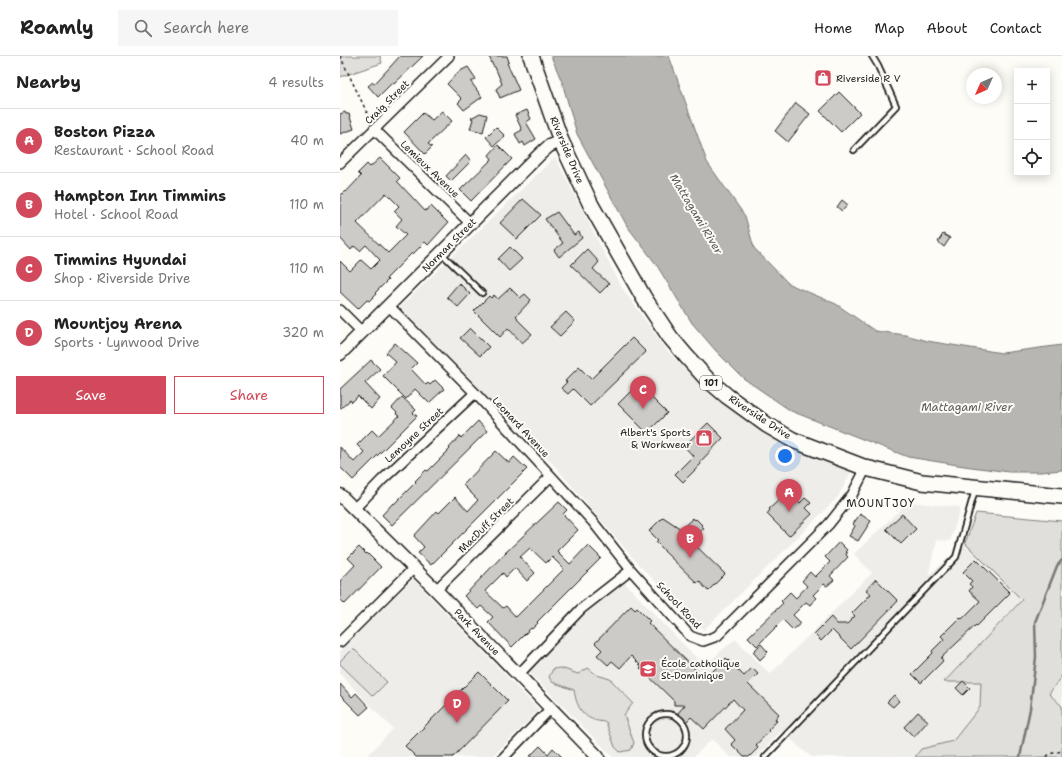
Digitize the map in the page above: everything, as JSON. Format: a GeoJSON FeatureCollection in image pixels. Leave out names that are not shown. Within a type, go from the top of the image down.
{"type":"FeatureCollection","features":[{"type":"Feature","properties":{"kind":"main road","name":"Riverside Drive"},"geometry":{"type":"LineString","coordinates":[[531,56],[561,141],[591,205],[644,298],[670,337],[706,378],[733,400],[786,436],[866,468],[922,482],[1062,496]]}},
{"type":"Feature","properties":{"kind":"street","name":"Craig Street"},"geometry":{"type":"LineString","coordinates":[[340,163],[449,56]]}},
{"type":"Feature","properties":{"kind":"street","name":"Lemieux Avenue"},"geometry":{"type":"LineString","coordinates":[[374,129],[470,223]]}},
{"type":"Feature","properties":{"kind":"street","name":"Norman Street"},"geometry":{"type":"LineString","coordinates":[[340,354],[546,149],[561,141]]}},
{"type":"Feature","properties":{"kind":"street","name":"Leonard Avenue"},"geometry":{"type":"LineString","coordinates":[[388,305],[475,393],[552,476],[593,522],[631,570]]}},
{"type":"Feature","properties":{"kind":"street"},"geometry":{"type":"LineString","coordinates":[[340,310],[362,332]]}},
{"type":"Feature","properties":{"kind":"street","name":"Lemoyne Street"},"geometry":{"type":"LineString","coordinates":[[354,509],[475,393]]}},
{"type":"Feature","properties":{"kind":"street","name":"School Road"},"geometry":{"type":"LineString","coordinates":[[631,570],[690,636],[703,641],[717,636],[829,524],[852,495],[866,468]]}},
{"type":"Feature","properties":{"kind":"street","name":"MacDuff Street"},"geometry":{"type":"LineString","coordinates":[[436,590],[552,476]]}},
{"type":"Feature","properties":{"kind":"street","name":"Park Avenue"},"geometry":{"type":"LineString","coordinates":[[340,495],[436,590],[598,757]]}},
{"type":"Feature","properties":{"kind":"street"},"geometry":{"type":"LineString","coordinates":[[340,642],[414,568]]}},
{"type":"Feature","properties":{"kind":"street"},"geometry":{"type":"LineString","coordinates":[[518,675],[581,609],[631,570]]}},
{"type":"Feature","properties":{"kind":"street"},"geometry":{"type":"LineString","coordinates":[[504,757],[551,708]]}},
{"type":"Feature","properties":{"kind":"lane"},"geometry":{"type":"LineString","coordinates":[[854,150],[896,106],[872,56]]}},
{"type":"Feature","properties":{"kind":"lane"},"geometry":{"type":"LineString","coordinates":[[441,252],[482,293]]}},
{"type":"Feature","properties":{"kind":"lane"},"geometry":{"type":"LineString","coordinates":[[765,757],[956,557],[975,488]]}},
{"type":"Feature","properties":{"kind":"lane"},"geometry":{"type":"LineString","coordinates":[[665,714],[672,715],[684,723],[687,736],[686,743],[676,754],[662,756],[651,749],[647,743],[645,737],[646,730],[648,724],[653,719],[665,714]]}},
{"type":"Feature","properties":{"kind":"path"},"geometry":{"type":"LineString","coordinates":[[340,56],[374,129]]}},
{"type":"Feature","properties":{"kind":"path"},"geometry":{"type":"LineString","coordinates":[[1046,757],[1049,754],[1062,751]]}},
{"type":"Feature","properties":{"kind":"shaded area"},"geometry":{"type":"Polygon","coordinates":[[[340,56],[380,56],[382,63],[340,77],[340,56]]]}},
{"type":"Feature","properties":{"kind":"shaded area"},"geometry":{"type":"Polygon","coordinates":[[[555,157],[622,288],[668,352],[699,383],[777,439],[851,472],[838,497],[704,630],[639,565],[554,465],[400,307],[555,157]]]}},
{"type":"Feature","properties":{"kind":"shaded area"},"geometry":{"type":"Polygon","coordinates":[[[908,502],[961,507],[950,541],[937,540],[928,576],[965,543],[1022,600],[944,682],[981,682],[980,707],[953,741],[921,749],[915,757],[811,757],[781,731],[757,757],[730,757],[712,739],[693,757],[613,757],[528,671],[599,599],[624,582],[704,666],[735,639],[770,674],[872,573],[854,554],[908,502]]]}},
{"type":"Feature","properties":{"kind":"shaded area"},"geometry":{"type":"Polygon","coordinates":[[[976,513],[1062,521],[1062,675],[1049,694],[1062,706],[1062,757],[915,757],[921,749],[953,741],[980,707],[981,682],[944,682],[1022,600],[965,543],[976,513]]]}},
{"type":"Feature","properties":{"kind":"shaded area"},"geometry":{"type":"Polygon","coordinates":[[[413,579],[539,710],[492,757],[366,757],[393,729],[340,674],[340,651],[413,579]]]}},
{"type":"Feature","properties":{"kind":"shaded area"},"geometry":{"type":"Polygon","coordinates":[[[353,648],[387,682],[373,696],[340,664],[340,661],[353,648]]]}},
{"type":"Feature","properties":{"kind":"shaded area"},"geometry":{"type":"Polygon","coordinates":[[[561,668],[578,674],[588,668],[597,675],[610,679],[633,703],[624,715],[634,743],[631,750],[620,752],[615,747],[606,722],[587,717],[577,703],[574,690],[552,682],[549,677],[553,669],[561,668]]]}},
{"type":"Feature","properties":{"kind":"shaded area"},"geometry":{"type":"Polygon","coordinates":[[[1062,674],[1062,706],[1049,694],[1062,674]]]}},
{"type":"Feature","properties":{"kind":"water","name":"Mattagami River"},"geometry":{"type":"Polygon","coordinates":[[[551,56],[669,56],[707,162],[745,216],[754,248],[789,284],[836,304],[875,331],[906,335],[927,341],[1002,353],[1062,345],[1062,470],[1041,472],[1009,472],[908,457],[791,411],[743,378],[716,351],[692,323],[656,264],[627,226],[577,134],[562,82],[551,56]]]}},
{"type":"Feature","properties":{"kind":"building"},"geometry":{"type":"Polygon","coordinates":[[[400,56],[423,56],[378,97],[368,86],[373,82],[374,84],[400,56]]]}},
{"type":"Feature","properties":{"kind":"building"},"geometry":{"type":"Polygon","coordinates":[[[489,56],[507,56],[509,62],[507,63],[519,90],[500,98],[496,89],[502,84],[489,56]]]}},
{"type":"Feature","properties":{"kind":"building"},"geometry":{"type":"Polygon","coordinates":[[[468,67],[476,79],[471,82],[482,97],[464,110],[458,103],[462,99],[447,84],[458,72],[468,67]]]}},
{"type":"Feature","properties":{"kind":"building"},"geometry":{"type":"Polygon","coordinates":[[[839,92],[860,113],[841,132],[820,111],[839,92]]]}},
{"type":"Feature","properties":{"kind":"building"},"geometry":{"type":"Polygon","coordinates":[[[796,103],[810,114],[788,142],[775,131],[796,103]]]}},
{"type":"Feature","properties":{"kind":"building"},"geometry":{"type":"Polygon","coordinates":[[[527,110],[531,119],[526,122],[536,139],[525,146],[523,142],[520,144],[515,134],[522,130],[515,115],[527,110]]]}},
{"type":"Feature","properties":{"kind":"building"},"geometry":{"type":"Polygon","coordinates":[[[442,111],[452,121],[428,144],[432,147],[425,154],[404,132],[423,113],[432,120],[442,111]]]}},
{"type":"Feature","properties":{"kind":"building"},"geometry":{"type":"Polygon","coordinates":[[[345,112],[346,114],[349,114],[354,129],[340,134],[340,114],[345,112]]]}},
{"type":"Feature","properties":{"kind":"building"},"geometry":{"type":"Polygon","coordinates":[[[480,113],[487,115],[483,132],[470,129],[473,119],[471,118],[480,113]]]}},
{"type":"Feature","properties":{"kind":"building"},"geometry":{"type":"Polygon","coordinates":[[[496,127],[505,136],[494,146],[486,137],[496,127]]]}},
{"type":"Feature","properties":{"kind":"building"},"geometry":{"type":"Polygon","coordinates":[[[498,145],[512,159],[471,201],[460,190],[492,159],[489,155],[498,145]]]}},
{"type":"Feature","properties":{"kind":"building"},"geometry":{"type":"Polygon","coordinates":[[[466,155],[471,161],[451,181],[446,176],[466,155]]]}},
{"type":"Feature","properties":{"kind":"building"},"geometry":{"type":"Polygon","coordinates":[[[380,158],[400,178],[397,181],[425,211],[431,206],[448,223],[428,245],[425,242],[413,254],[412,253],[386,279],[388,280],[375,293],[376,294],[358,309],[340,292],[340,261],[350,271],[361,260],[371,269],[380,260],[366,245],[360,251],[354,246],[351,250],[340,238],[340,196],[345,191],[346,192],[361,176],[358,173],[367,164],[370,167],[380,158]],[[386,193],[357,223],[388,253],[406,235],[396,226],[402,219],[394,211],[399,206],[386,193]]]}},
{"type":"Feature","properties":{"kind":"building"},"geometry":{"type":"Polygon","coordinates":[[[523,199],[541,215],[517,239],[500,223],[523,199]]]}},
{"type":"Feature","properties":{"kind":"building"},"geometry":{"type":"Polygon","coordinates":[[[842,200],[848,205],[842,211],[837,207],[842,200]]]}},
{"type":"Feature","properties":{"kind":"building"},"geometry":{"type":"Polygon","coordinates":[[[557,212],[574,235],[579,232],[582,238],[559,257],[554,250],[563,243],[545,219],[557,212]]]}},
{"type":"Feature","properties":{"kind":"building"},"geometry":{"type":"Polygon","coordinates":[[[943,234],[950,238],[944,247],[938,242],[943,234]]]}},
{"type":"Feature","properties":{"kind":"building"},"geometry":{"type":"Polygon","coordinates":[[[510,247],[522,259],[509,271],[498,259],[510,247]]]}},
{"type":"Feature","properties":{"kind":"building"},"geometry":{"type":"Polygon","coordinates":[[[587,249],[599,262],[593,269],[609,284],[600,293],[571,265],[587,249]]]}},
{"type":"Feature","properties":{"kind":"building"},"geometry":{"type":"Polygon","coordinates":[[[459,283],[470,294],[458,307],[447,297],[459,283]]]}},
{"type":"Feature","properties":{"kind":"building"},"geometry":{"type":"Polygon","coordinates":[[[510,288],[520,298],[525,294],[531,300],[516,316],[518,318],[517,319],[532,334],[522,343],[508,328],[500,337],[474,311],[489,296],[491,298],[494,295],[498,299],[510,288]]]}},
{"type":"Feature","properties":{"kind":"building"},"geometry":{"type":"Polygon","coordinates":[[[566,312],[575,321],[560,336],[550,327],[566,312]]]}},
{"type":"Feature","properties":{"kind":"building"},"geometry":{"type":"Polygon","coordinates":[[[470,328],[489,347],[480,356],[460,338],[470,328]]]}},
{"type":"Feature","properties":{"kind":"building"},"geometry":{"type":"Polygon","coordinates":[[[632,338],[646,352],[590,406],[573,389],[568,394],[561,388],[567,382],[565,381],[579,367],[591,379],[632,338]]]}},
{"type":"Feature","properties":{"kind":"building"},"geometry":{"type":"Polygon","coordinates":[[[395,343],[417,363],[411,369],[426,385],[428,383],[430,385],[435,380],[444,389],[429,403],[415,389],[406,399],[383,376],[396,362],[386,353],[395,343]]]}},
{"type":"Feature","properties":{"kind":"building"},"geometry":{"type":"Polygon","coordinates":[[[371,360],[380,369],[365,383],[380,399],[371,409],[358,396],[352,402],[350,400],[340,409],[340,389],[371,360]]]}},
{"type":"Feature","properties":{"kind":"building"},"geometry":{"type":"Polygon","coordinates":[[[638,384],[667,413],[647,433],[618,404],[638,384]]]}},
{"type":"Feature","properties":{"kind":"building"},"geometry":{"type":"Polygon","coordinates":[[[402,397],[416,410],[413,413],[417,416],[353,480],[340,467],[340,447],[354,462],[364,452],[357,445],[372,430],[378,436],[399,416],[392,408],[402,397]]]}},
{"type":"Feature","properties":{"kind":"building"},"geometry":{"type":"Polygon","coordinates":[[[478,421],[487,431],[392,525],[382,515],[416,482],[415,481],[426,470],[428,471],[450,449],[449,448],[460,436],[461,438],[478,421]]]}},
{"type":"Feature","properties":{"kind":"building"},"geometry":{"type":"Polygon","coordinates":[[[708,423],[723,438],[700,462],[701,464],[683,482],[675,474],[693,456],[684,446],[708,423]]]}},
{"type":"Feature","properties":{"kind":"building"},"geometry":{"type":"Polygon","coordinates":[[[496,451],[509,463],[514,457],[527,469],[431,565],[418,553],[424,547],[414,536],[437,511],[439,513],[455,497],[468,511],[478,500],[463,485],[496,451]]]}},
{"type":"Feature","properties":{"kind":"building"},"geometry":{"type":"Polygon","coordinates":[[[789,491],[800,503],[805,498],[811,503],[806,508],[812,514],[789,536],[767,514],[770,510],[769,509],[789,491]]]}},
{"type":"Feature","properties":{"kind":"building"},"geometry":{"type":"Polygon","coordinates":[[[559,502],[567,510],[563,514],[578,530],[557,551],[570,564],[588,545],[601,558],[537,622],[538,623],[532,629],[531,628],[512,647],[488,622],[493,617],[481,606],[478,609],[464,596],[505,553],[559,502]],[[530,548],[520,557],[535,573],[527,581],[515,568],[506,577],[503,573],[485,591],[503,608],[506,606],[516,617],[564,569],[552,557],[546,563],[530,548]]]}},
{"type":"Feature","properties":{"kind":"building"},"geometry":{"type":"Polygon","coordinates":[[[860,514],[871,521],[858,541],[849,536],[855,526],[853,524],[860,514]]]}},
{"type":"Feature","properties":{"kind":"building"},"geometry":{"type":"Polygon","coordinates":[[[902,514],[916,529],[901,544],[886,529],[902,514]]]}},
{"type":"Feature","properties":{"kind":"building"},"geometry":{"type":"Polygon","coordinates":[[[663,517],[681,529],[693,518],[695,520],[696,519],[704,528],[692,540],[692,542],[725,574],[708,591],[699,581],[697,583],[664,551],[656,542],[658,540],[649,531],[663,517]]]}},
{"type":"Feature","properties":{"kind":"building"},"geometry":{"type":"Polygon","coordinates":[[[839,542],[847,550],[845,552],[847,553],[846,555],[848,557],[830,576],[834,580],[827,586],[824,584],[813,595],[816,598],[810,605],[806,602],[793,615],[801,623],[793,630],[783,620],[757,646],[748,637],[783,603],[781,601],[790,592],[796,598],[807,586],[802,581],[810,572],[815,577],[830,562],[825,557],[839,542]]]}},
{"type":"Feature","properties":{"kind":"building"},"geometry":{"type":"Polygon","coordinates":[[[359,547],[381,567],[345,604],[340,599],[340,581],[355,565],[348,558],[359,547]]]}},
{"type":"Feature","properties":{"kind":"building"},"geometry":{"type":"Polygon","coordinates":[[[976,559],[1010,593],[977,626],[976,625],[941,658],[943,661],[921,683],[912,674],[933,653],[932,651],[944,639],[941,636],[960,617],[962,619],[980,601],[969,591],[972,587],[969,584],[972,581],[963,572],[976,559]]]}},
{"type":"Feature","properties":{"kind":"building"},"geometry":{"type":"Polygon","coordinates":[[[876,579],[898,601],[851,649],[832,630],[821,641],[814,634],[831,617],[837,624],[847,624],[855,616],[852,613],[871,594],[866,590],[876,579]]]}},
{"type":"Feature","properties":{"kind":"building"},"geometry":{"type":"Polygon","coordinates":[[[631,606],[635,610],[637,608],[650,621],[648,623],[705,679],[726,658],[744,676],[752,668],[758,674],[748,684],[779,714],[775,719],[777,721],[756,745],[758,748],[749,757],[744,757],[731,744],[735,740],[725,729],[743,710],[733,699],[704,729],[691,717],[686,722],[677,714],[685,705],[674,705],[674,701],[640,668],[642,667],[631,656],[620,668],[612,661],[608,665],[597,655],[602,650],[595,643],[631,606]]]}},
{"type":"Feature","properties":{"kind":"building"},"geometry":{"type":"Polygon","coordinates":[[[761,644],[768,652],[760,660],[753,652],[761,644]]]}},
{"type":"Feature","properties":{"kind":"building"},"geometry":{"type":"Polygon","coordinates":[[[479,672],[508,701],[453,757],[416,757],[405,746],[479,672]]]}},
{"type":"Feature","properties":{"kind":"building"},"geometry":{"type":"Polygon","coordinates":[[[963,681],[970,688],[963,695],[956,688],[963,681]]]}},
{"type":"Feature","properties":{"kind":"building"},"geometry":{"type":"Polygon","coordinates":[[[340,684],[352,697],[356,693],[369,707],[360,715],[340,695],[340,684]]]}},
{"type":"Feature","properties":{"kind":"building"},"geometry":{"type":"Polygon","coordinates":[[[894,695],[899,701],[893,707],[887,702],[894,695]]]}},
{"type":"Feature","properties":{"kind":"building"},"geometry":{"type":"Polygon","coordinates":[[[918,712],[928,721],[914,737],[904,727],[918,712]]]}},
{"type":"Feature","properties":{"kind":"building"},"geometry":{"type":"Polygon","coordinates":[[[540,746],[548,754],[553,748],[562,757],[529,757],[540,746]]]}},
{"type":"Feature","properties":{"kind":"waterway"},"geometry":{"type":"LineString","coordinates":[[1020,757],[1030,709],[1036,657],[1035,622],[1057,566],[1062,560]]}},
{"type":"Feature","properties":{"kind":"place","name":"Riverside R V"},"geometry":{"type":"Point","coordinates":[823,78]}},
{"type":"Feature","properties":{"kind":"place","name":"Timmins Hyundai"},"geometry":{"type":"Point","coordinates":[643,409]}},
{"type":"Feature","properties":{"kind":"place","name":"Albert's Sports & Workwear"},"geometry":{"type":"Point","coordinates":[704,438]}},
{"type":"Feature","properties":{"kind":"place","name":"Boston Pizza"},"geometry":{"type":"Point","coordinates":[789,512]}},
{"type":"Feature","properties":{"kind":"place","name":"Hampton Inn Timmins"},"geometry":{"type":"Point","coordinates":[690,558]}},
{"type":"Feature","properties":{"kind":"place","name":"École catholique St-Dominique"},"geometry":{"type":"Point","coordinates":[648,669]}},
{"type":"Feature","properties":{"kind":"place","name":"Mountjoy Arena"},"geometry":{"type":"Point","coordinates":[457,723]}},
{"type":"Feature","properties":{"kind":"district","name":"MOUNTJOY"},"geometry":{"type":"Point","coordinates":[881,503]}}]}
